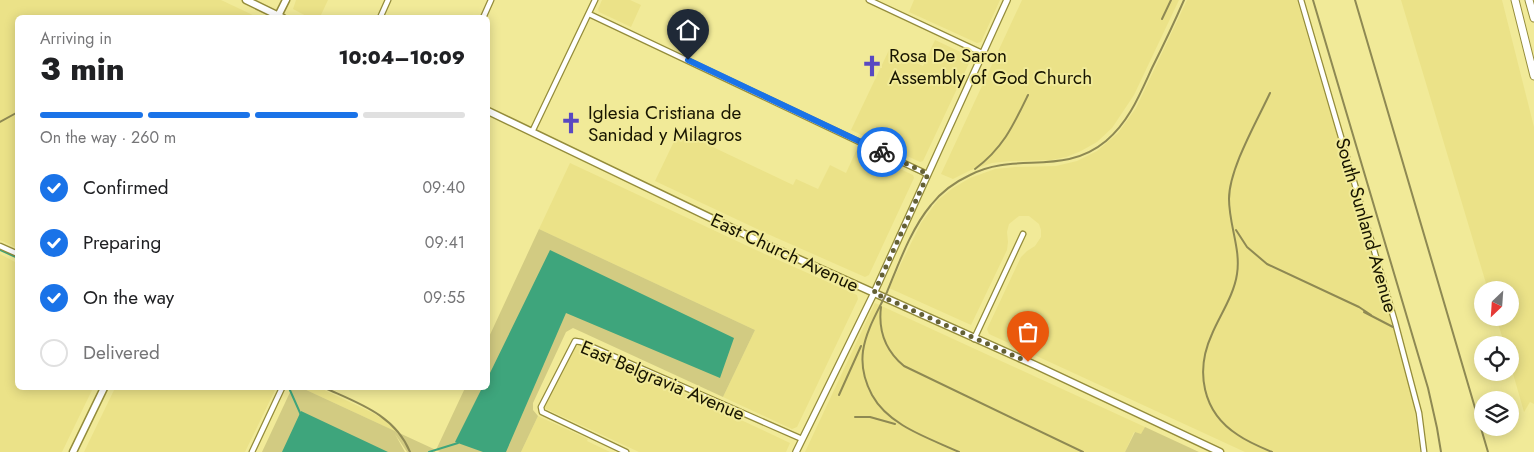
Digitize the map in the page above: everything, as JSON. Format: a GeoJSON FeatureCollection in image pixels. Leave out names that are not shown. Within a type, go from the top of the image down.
{"type":"FeatureCollection","features":[{"type":"Feature","properties":{"kind":"main road"},"geometry":{"type":"LineString","coordinates":[[246,0],[275,15]]}},
{"type":"Feature","properties":{"kind":"main road"},"geometry":{"type":"LineString","coordinates":[[280,15],[286,0]]}},
{"type":"Feature","properties":{"kind":"main road"},"geometry":{"type":"LineString","coordinates":[[1514,0],[1534,76]]}},
{"type":"Feature","properties":{"kind":"main road"},"geometry":{"type":"LineString","coordinates":[[1529,0],[1534,18]]}},
{"type":"Feature","properties":{"kind":"main road","name":"East Church Avenue"},"geometry":{"type":"LineString","coordinates":[[490,113],[765,244],[1220,452]]}},
{"type":"Feature","properties":{"kind":"main road"},"geometry":{"type":"LineString","coordinates":[[73,452],[103,390]]}},
{"type":"Feature","properties":{"kind":"street"},"geometry":{"type":"LineString","coordinates":[[381,15],[388,0]]}},
{"type":"Feature","properties":{"kind":"street"},"geometry":{"type":"LineString","coordinates":[[484,15],[491,0]]}},
{"type":"Feature","properties":{"kind":"street"},"geometry":{"type":"LineString","coordinates":[[532,132],[595,0]]}},
{"type":"Feature","properties":{"kind":"street"},"geometry":{"type":"LineString","coordinates":[[869,0],[982,53]]}},
{"type":"Feature","properties":{"kind":"street"},"geometry":{"type":"LineString","coordinates":[[796,452],[874,293],[1007,0]]}},
{"type":"Feature","properties":{"kind":"street","name":"South Sunland Avenue"},"geometry":{"type":"LineString","coordinates":[[1301,0],[1395,322],[1419,413],[1424,452]]}},
{"type":"Feature","properties":{"kind":"street"},"geometry":{"type":"LineString","coordinates":[[589,14],[928,174]]}},
{"type":"Feature","properties":{"kind":"street"},"geometry":{"type":"LineString","coordinates":[[974,339],[1023,234]]}},
{"type":"Feature","properties":{"kind":"street"},"geometry":{"type":"LineString","coordinates":[[0,246],[15,253]]}},
{"type":"Feature","properties":{"kind":"street","name":"East Belgravia Avenue"},"geometry":{"type":"LineString","coordinates":[[626,452],[542,412],[541,407],[572,344],[578,341],[802,439]]}},
{"type":"Feature","properties":{"kind":"street"},"geometry":{"type":"LineString","coordinates":[[252,452],[281,390]]}},
{"type":"Feature","properties":{"kind":"shaded area"},"geometry":{"type":"Polygon","coordinates":[[[0,0],[221,0],[253,15],[15,15],[15,247],[0,240],[0,0]]]}},
{"type":"Feature","properties":{"kind":"shaded area"},"geometry":{"type":"Polygon","coordinates":[[[296,0],[328,0],[321,15],[304,15],[293,9],[296,0]]]}},
{"type":"Feature","properties":{"kind":"shaded area"},"geometry":{"type":"Polygon","coordinates":[[[602,0],[630,0],[641,5],[631,27],[599,12],[598,9],[602,0]]]}},
{"type":"Feature","properties":{"kind":"shaded area"},"geometry":{"type":"Polygon","coordinates":[[[914,0],[1000,0],[981,42],[977,43],[909,12],[914,0]]]}},
{"type":"Feature","properties":{"kind":"shaded area"},"geometry":{"type":"Polygon","coordinates":[[[1022,0],[1179,0],[1134,95],[1112,128],[1097,142],[1066,157],[1051,160],[992,163],[953,179],[941,174],[1022,0]]]}},
{"type":"Feature","properties":{"kind":"shaded area"},"geometry":{"type":"Polygon","coordinates":[[[1187,0],[1297,0],[1412,392],[1420,452],[1245,452],[989,334],[987,329],[1021,257],[1035,246],[1041,237],[1039,224],[1029,216],[1019,216],[1009,224],[1007,250],[971,325],[889,288],[921,223],[938,200],[953,188],[970,178],[995,169],[1056,166],[1077,161],[1097,151],[1118,133],[1136,108],[1187,0]]]}},
{"type":"Feature","properties":{"kind":"shaded area"},"geometry":{"type":"Polygon","coordinates":[[[1401,0],[1502,0],[1534,127],[1534,404],[1530,402],[1524,412],[1515,381],[1519,381],[1519,336],[1502,336],[1499,326],[1519,326],[1519,281],[1485,281],[1401,0]]]}},
{"type":"Feature","properties":{"kind":"shaded area"},"geometry":{"type":"Polygon","coordinates":[[[935,40],[969,56],[971,59],[923,161],[920,162],[851,130],[889,50],[923,66],[935,40]]]}},
{"type":"Feature","properties":{"kind":"shaded area"},"geometry":{"type":"Polygon","coordinates":[[[679,131],[793,185],[796,179],[818,189],[830,165],[846,173],[857,149],[913,175],[914,178],[869,275],[865,277],[655,181],[679,131]]]}},
{"type":"Feature","properties":{"kind":"shaded area"},"geometry":{"type":"Polygon","coordinates":[[[570,163],[857,295],[858,299],[797,427],[792,429],[723,397],[755,330],[539,229],[570,163]]]}},
{"type":"Feature","properties":{"kind":"shaded area"},"geometry":{"type":"Polygon","coordinates":[[[539,229],[755,330],[723,397],[573,328],[566,332],[533,403],[533,410],[538,416],[521,452],[440,452],[436,450],[464,390],[490,390],[490,335],[539,229]]]}},
{"type":"Feature","properties":{"kind":"shaded area"},"geometry":{"type":"Polygon","coordinates":[[[550,250],[734,338],[720,378],[566,313],[506,452],[483,452],[455,442],[481,390],[490,390],[490,373],[550,250]]]}},
{"type":"Feature","properties":{"kind":"shaded area"},"geometry":{"type":"Polygon","coordinates":[[[0,254],[15,262],[15,390],[92,390],[62,452],[0,452],[0,254]]]}},
{"type":"Feature","properties":{"kind":"shaded area"},"geometry":{"type":"Polygon","coordinates":[[[875,303],[1145,427],[1141,435],[1134,432],[1125,452],[805,452],[875,303]]]}},
{"type":"Feature","properties":{"kind":"shaded area"},"geometry":{"type":"Polygon","coordinates":[[[573,341],[790,443],[786,452],[639,452],[542,407],[573,341]]]}},
{"type":"Feature","properties":{"kind":"shaded area"},"geometry":{"type":"Polygon","coordinates":[[[114,390],[275,390],[245,452],[84,452],[114,390]]]}},
{"type":"Feature","properties":{"kind":"shaded area"},"geometry":{"type":"Polygon","coordinates":[[[291,390],[306,390],[436,450],[435,452],[407,452],[395,434],[405,452],[262,452],[291,390]]]}},
{"type":"Feature","properties":{"kind":"shaded area"},"geometry":{"type":"Polygon","coordinates":[[[306,390],[324,390],[373,413],[386,421],[397,432],[306,390]]]}},
{"type":"Feature","properties":{"kind":"shaded area"},"geometry":{"type":"Polygon","coordinates":[[[301,411],[388,452],[282,452],[301,411]]]}},
{"type":"Feature","properties":{"kind":"shaded area"},"geometry":{"type":"Polygon","coordinates":[[[538,416],[588,439],[587,441],[610,452],[521,452],[538,416]]]}},
{"type":"Feature","properties":{"kind":"shaded area"},"geometry":{"type":"Polygon","coordinates":[[[1145,427],[1199,452],[1125,452],[1135,432],[1141,434],[1145,427]]]}},
{"type":"Feature","properties":{"kind":"waterway"},"geometry":{"type":"LineString","coordinates":[[0,250],[15,257]]}},
{"type":"Feature","properties":{"kind":"waterway"},"geometry":{"type":"LineString","coordinates":[[290,390],[301,415]]}},
{"type":"Feature","properties":{"kind":"waterway"},"geometry":{"type":"LineString","coordinates":[[429,452],[458,443]]}},
{"type":"Feature","properties":{"kind":"railway"},"geometry":{"type":"LineString","coordinates":[[1162,19],[1171,0]]}},
{"type":"Feature","properties":{"kind":"railway"},"geometry":{"type":"LineString","coordinates":[[959,452],[911,430],[889,415],[879,406],[872,395],[864,374],[863,357],[867,336],[911,235],[924,214],[939,196],[954,184],[970,175],[987,168],[1004,165],[1073,158],[1090,152],[1106,141],[1121,125],[1138,98],[1184,0]]}},
{"type":"Feature","properties":{"kind":"railway"},"geometry":{"type":"LineString","coordinates":[[1313,0],[1428,388],[1441,452]]}},
{"type":"Feature","properties":{"kind":"railway"},"geometry":{"type":"LineString","coordinates":[[1355,0],[1488,452]]}},
{"type":"Feature","properties":{"kind":"railway"},"geometry":{"type":"LineString","coordinates":[[1270,93],[1245,145],[1230,187],[1229,199],[1237,255],[1237,274],[1230,297],[1207,348],[1203,376],[1209,403],[1216,415],[1238,435],[1272,452]]}},
{"type":"Feature","properties":{"kind":"railway"},"geometry":{"type":"LineString","coordinates":[[975,169],[1000,145],[1028,95]]}},
{"type":"Feature","properties":{"kind":"railway"},"geometry":{"type":"LineString","coordinates":[[0,122],[15,114]]}},
{"type":"Feature","properties":{"kind":"railway"},"geometry":{"type":"LineString","coordinates":[[1236,230],[1247,247],[1267,264],[1359,307],[1371,315]]}},
{"type":"Feature","properties":{"kind":"railway"},"geometry":{"type":"LineString","coordinates":[[881,307],[880,316],[885,340],[892,354],[904,366],[1083,452]]}},
{"type":"Feature","properties":{"kind":"railway"},"geometry":{"type":"LineString","coordinates":[[1364,312],[1393,327]]}},
{"type":"Feature","properties":{"kind":"railway"},"geometry":{"type":"LineString","coordinates":[[839,395],[861,346]]}},
{"type":"Feature","properties":{"kind":"railway"},"geometry":{"type":"LineString","coordinates":[[329,390],[362,405],[385,419],[395,428],[410,452]]}},
{"type":"Feature","properties":{"kind":"railway"},"geometry":{"type":"LineString","coordinates":[[855,417],[870,417],[895,424]]}},
{"type":"Feature","properties":{"kind":"way so far"},"geometry":{"type":"LineString","coordinates":[[882,152],[928,174],[874,293],[1028,362]]}},
{"type":"Feature","properties":{"kind":"place","name":"Rosa De Saron Assembly of God Church"},"geometry":{"type":"Point","coordinates":[872,66]}},
{"type":"Feature","properties":{"kind":"place","name":"Iglesia Cristiana de Sanidad y Milagros"},"geometry":{"type":"Point","coordinates":[571,123]}},
{"type":"Feature","properties":{"kind":"route"},"geometry":{"type":"LineString","coordinates":[[688,60],[882,152]]}}]}
